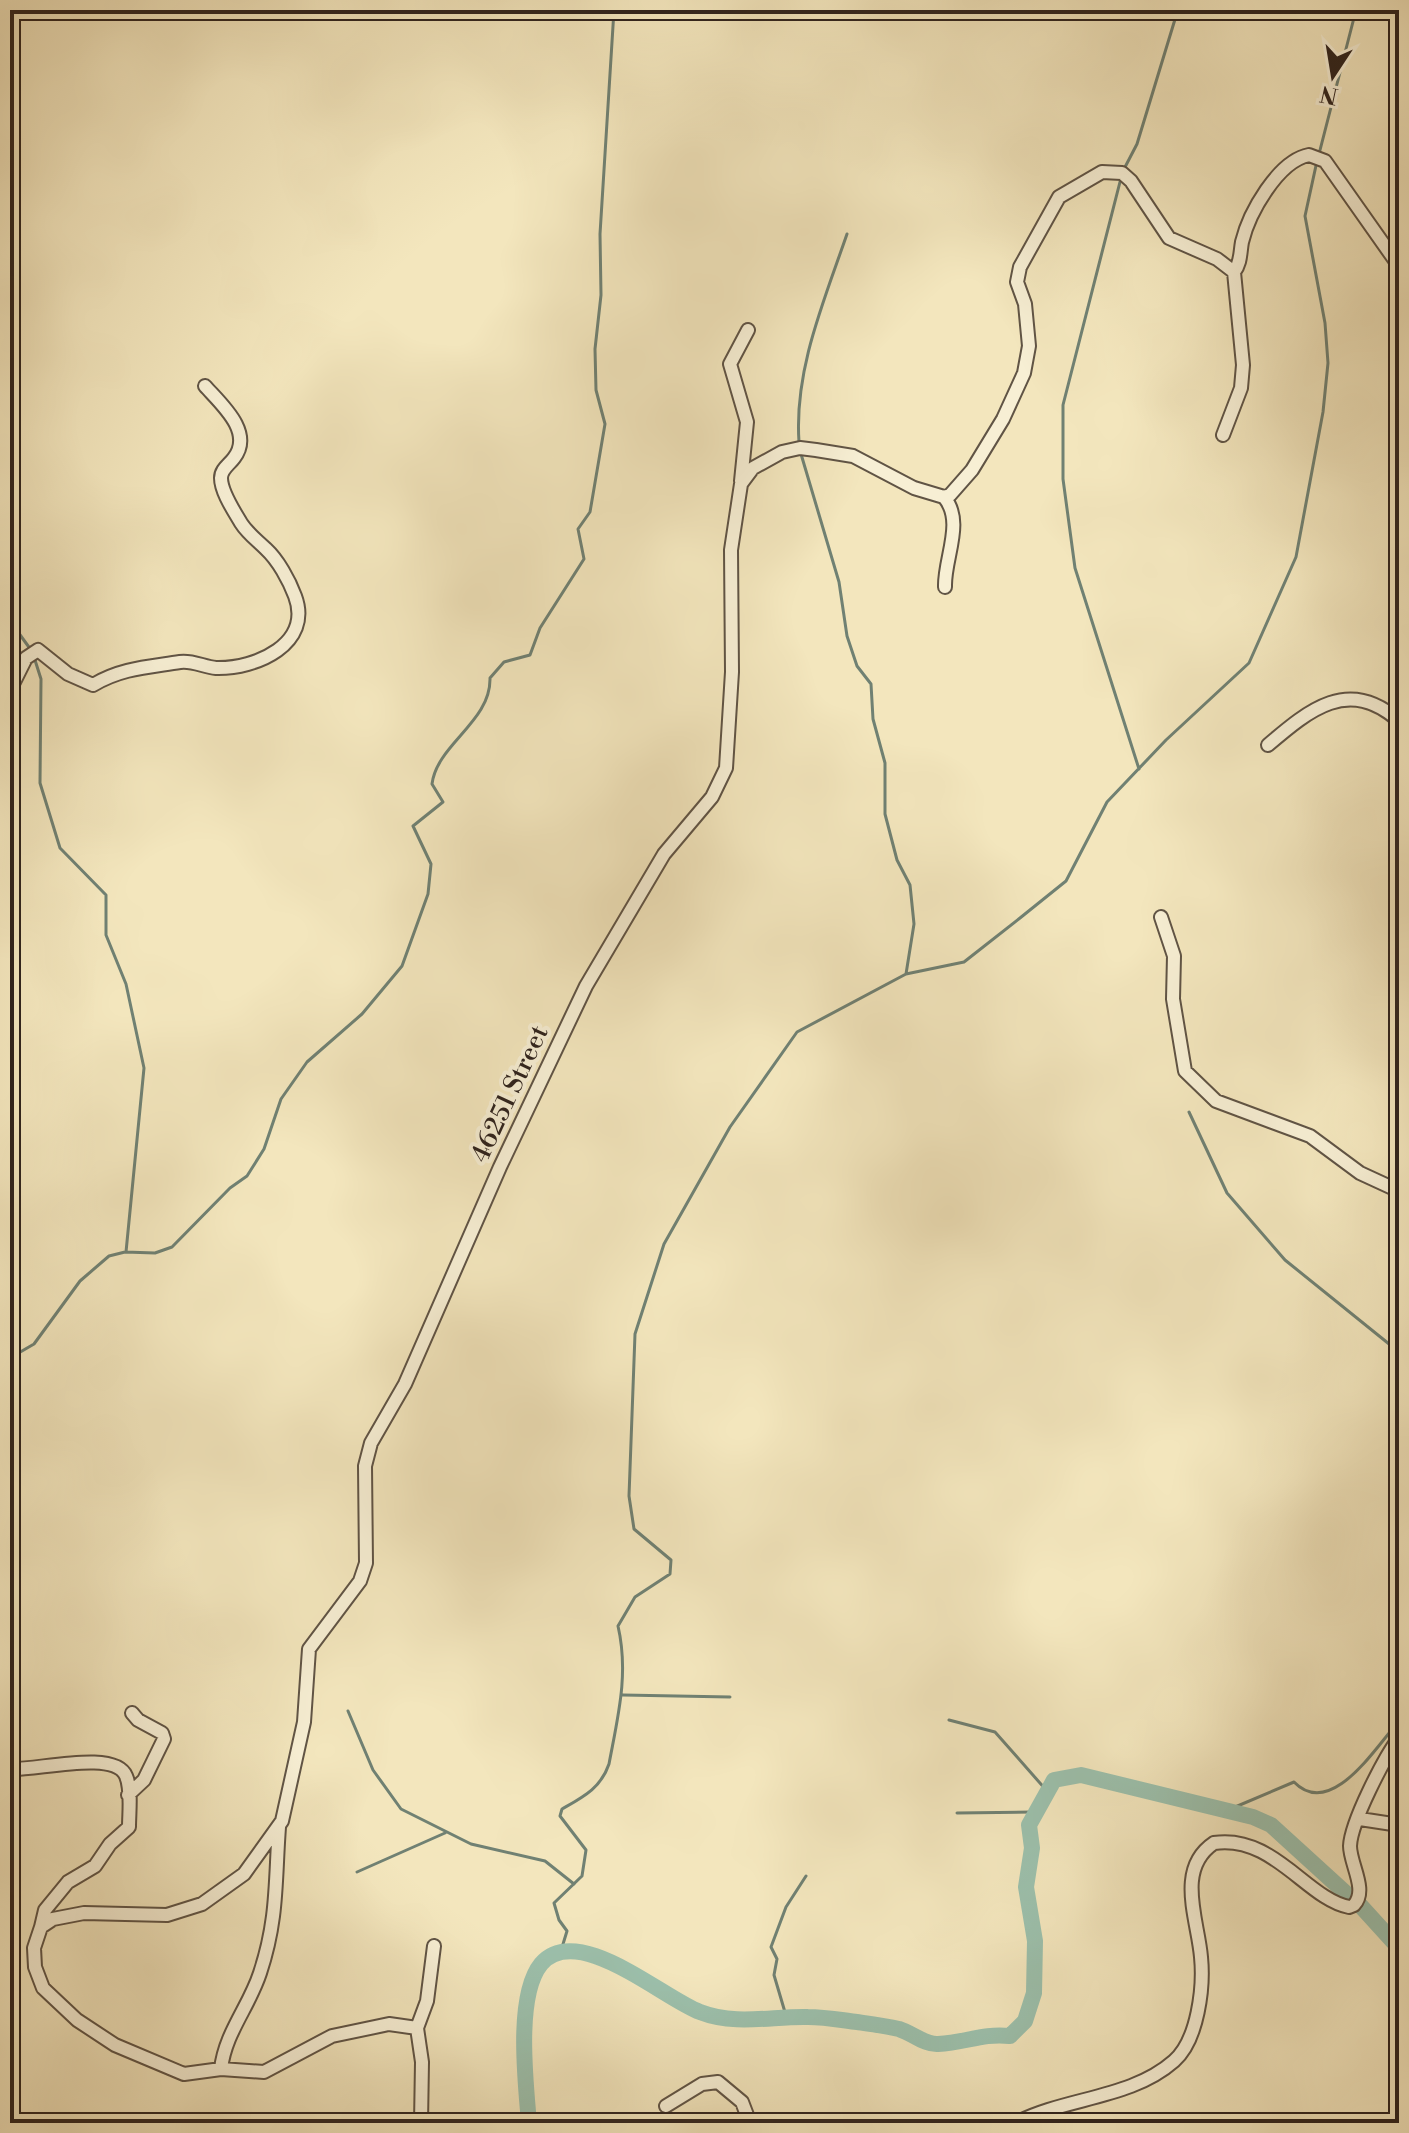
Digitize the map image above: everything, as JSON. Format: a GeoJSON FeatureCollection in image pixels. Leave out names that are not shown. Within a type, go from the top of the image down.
{"type":"FeatureCollection","features":[{"type":"Feature","properties":{"kind":"street"},"geometry":{"type":"LineString","coordinates":[[1223,435],[1241,388],[1243,365],[1234,272],[1251,215],[1286,164],[1309,155],[1325,161],[1399,266]]}},
{"type":"Feature","properties":{"kind":"street"},"geometry":{"type":"LineString","coordinates":[[944,497],[972,470],[1003,419],[1024,373],[1029,346],[1025,304],[1018,275],[1059,197],[1102,172],[1122,173],[1131,181],[1169,238],[1217,259],[1234,272]]}},
{"type":"Feature","properties":{"kind":"street","name":"46251 Street"},"geometry":{"type":"LineString","coordinates":[[41,1927],[53,1919],[75,1914],[155,1916],[194,1908],[244,1874],[280,1825],[304,1722],[309,1649],[360,1581],[366,1563],[365,1466],[371,1443],[405,1384],[500,1167],[586,986],[664,854],[712,797],[726,768],[732,672],[731,550],[749,434],[730,364],[748,330]]}},
{"type":"Feature","properties":{"kind":"street"},"geometry":{"type":"LineString","coordinates":[[10,690],[32,651],[43,652],[68,674],[93,685],[113,673],[147,666],[183,661],[227,668],[254,662],[275,652],[291,638],[299,620],[294,593],[271,555],[247,532],[223,487],[222,473],[237,453],[239,433],[234,420],[205,386]]}},
{"type":"Feature","properties":{"kind":"street"},"geometry":{"type":"LineString","coordinates":[[741,484],[753,468],[765,460],[800,448],[853,456],[914,488],[944,497],[953,507],[953,533],[945,587]]}},
{"type":"Feature","properties":{"kind":"street"},"geometry":{"type":"LineString","coordinates":[[1268,745],[1316,706],[1338,700],[1377,705],[1399,721]]}},
{"type":"Feature","properties":{"kind":"street"},"geometry":{"type":"LineString","coordinates":[[1161,917],[1174,956],[1173,999],[1185,1071],[1216,1101],[1310,1136],[1360,1173],[1399,1191]]}},
{"type":"Feature","properties":{"kind":"street"},"geometry":{"type":"LineString","coordinates":[[1399,1695],[1396,1709],[1399,1722]]}},
{"type":"Feature","properties":{"kind":"street"},"geometry":{"type":"LineString","coordinates":[[128,1795],[144,1780],[164,1739],[162,1733],[138,1720],[132,1713]]}},
{"type":"Feature","properties":{"kind":"street"},"geometry":{"type":"LineString","coordinates":[[1016,2123],[1157,2074],[1184,2050],[1193,2028],[1202,1973],[1192,1885],[1198,1861],[1208,1847],[1228,1842],[1255,1850],[1293,1870],[1332,1901],[1349,1907],[1359,1900],[1350,1841],[1381,1766],[1399,1738]]}},
{"type":"Feature","properties":{"kind":"street"},"geometry":{"type":"LineString","coordinates":[[10,1769],[35,1770],[83,1762],[117,1765],[127,1777],[129,1827],[95,1866],[68,1882],[45,1910],[34,1948],[37,1973],[43,1988],[77,2020],[107,2041],[168,2069],[191,2075],[221,2069],[264,2072],[332,2036],[389,2024],[417,2028]]}},
{"type":"Feature","properties":{"kind":"street"},"geometry":{"type":"LineString","coordinates":[[1360,1819],[1399,1825]]}},
{"type":"Feature","properties":{"kind":"street"},"geometry":{"type":"LineString","coordinates":[[221,2069],[226,2041],[249,1999],[270,1941],[277,1907],[280,1825]]}},
{"type":"Feature","properties":{"kind":"street"},"geometry":{"type":"LineString","coordinates":[[421,2123],[422,2062],[417,2028],[427,2001],[434,1946]]}},
{"type":"Feature","properties":{"kind":"street"},"geometry":{"type":"LineString","coordinates":[[666,2106],[702,2084],[718,2082],[742,2102],[750,2123]]}},
{"type":"Feature","properties":{"kind":"waterway"},"geometry":{"type":"LineString","coordinates":[[10,1358],[34,1344],[80,1281],[109,1256],[125,1252],[155,1253],[172,1247],[230,1188],[247,1176],[264,1149],[281,1099],[307,1062],[362,1014],[402,966],[428,894],[431,864],[413,826],[443,802],[432,784],[436,770],[482,708],[490,678],[504,662],[530,655],[540,628],[584,559],[578,529],[590,512],[605,424],[596,390],[595,349],[601,295],[600,234],[614,10]]}},
{"type":"Feature","properties":{"kind":"waterway"},"geometry":{"type":"LineString","coordinates":[[1319,154],[1356,10]]}},
{"type":"Feature","properties":{"kind":"waterway"},"geometry":{"type":"LineString","coordinates":[[1123,171],[1137,144],[1176,16]]}},
{"type":"Feature","properties":{"kind":"waterway"},"geometry":{"type":"LineString","coordinates":[[560,1954],[567,1931],[559,1920],[554,1903],[582,1876],[586,1850],[560,1816],[562,1809],[596,1786],[609,1764],[622,1678],[618,1626],[635,1597],[670,1574],[671,1560],[634,1529],[629,1496],[635,1334],[664,1244],[730,1127],[797,1032],[906,974],[964,962],[1066,881],[1107,802],[1166,740],[1249,663],[1296,557],[1323,412],[1328,363],[1325,323],[1305,216],[1317,161]]}},
{"type":"Feature","properties":{"kind":"waterway"},"geometry":{"type":"LineString","coordinates":[[1121,178],[1063,405],[1063,479],[1075,568],[1139,769]]}},
{"type":"Feature","properties":{"kind":"waterway"},"geometry":{"type":"LineString","coordinates":[[799,442],[801,389],[806,362],[820,310],[847,234]]}},
{"type":"Feature","properties":{"kind":"waterway"},"geometry":{"type":"LineString","coordinates":[[801,454],[839,582],[847,636],[857,666],[871,684],[873,719],[885,763],[885,814],[897,860],[910,885],[914,924],[906,974]]}},
{"type":"Feature","properties":{"kind":"waterway"},"geometry":{"type":"LineString","coordinates":[[10,621],[31,650]]}},
{"type":"Feature","properties":{"kind":"waterway"},"geometry":{"type":"LineString","coordinates":[[34,657],[41,679],[40,783],[60,848],[106,895],[106,935],[126,984],[144,1068],[126,1252]]}},
{"type":"Feature","properties":{"kind":"waterway"},"geometry":{"type":"LineString","coordinates":[[1189,1112],[1227,1193],[1285,1260],[1399,1352]]}},
{"type":"Feature","properties":{"kind":"waterway"},"geometry":{"type":"LineString","coordinates":[[623,1695],[730,1697]]}},
{"type":"Feature","properties":{"kind":"waterway"},"geometry":{"type":"LineString","coordinates":[[348,1711],[373,1770],[401,1809],[471,1844],[545,1861],[574,1884]]}},
{"type":"Feature","properties":{"kind":"waterway"},"geometry":{"type":"LineString","coordinates":[[949,1720],[995,1732],[1047,1791]]}},
{"type":"Feature","properties":{"kind":"waterway"},"geometry":{"type":"LineString","coordinates":[[1228,1810],[1294,1782],[1308,1791],[1322,1792],[1336,1787],[1363,1764],[1395,1726]]}},
{"type":"Feature","properties":{"kind":"waterway"},"geometry":{"type":"LineString","coordinates":[[529,2123],[524,2041],[528,1997],[541,1964],[557,1953],[576,1952],[598,1957],[700,2012],[727,2019],[832,2019],[899,2029],[933,2044],[1010,2036],[1025,2021],[1034,1993],[1035,1941],[1026,1887],[1032,1848],[1029,1825],[1054,1780],[1081,1775],[1253,1817],[1271,1825],[1350,1897]]}},
{"type":"Feature","properties":{"kind":"waterway"},"geometry":{"type":"LineString","coordinates":[[957,1813],[1033,1812]]}},
{"type":"Feature","properties":{"kind":"waterway"},"geometry":{"type":"LineString","coordinates":[[357,1872],[445,1833]]}},
{"type":"Feature","properties":{"kind":"waterway"},"geometry":{"type":"LineString","coordinates":[[787,2019],[774,1975],[777,1959],[771,1947],[786,1907],[806,1876]]}},
{"type":"Feature","properties":{"kind":"waterway"},"geometry":{"type":"LineString","coordinates":[[1359,1904],[1399,1948]]}}]}
